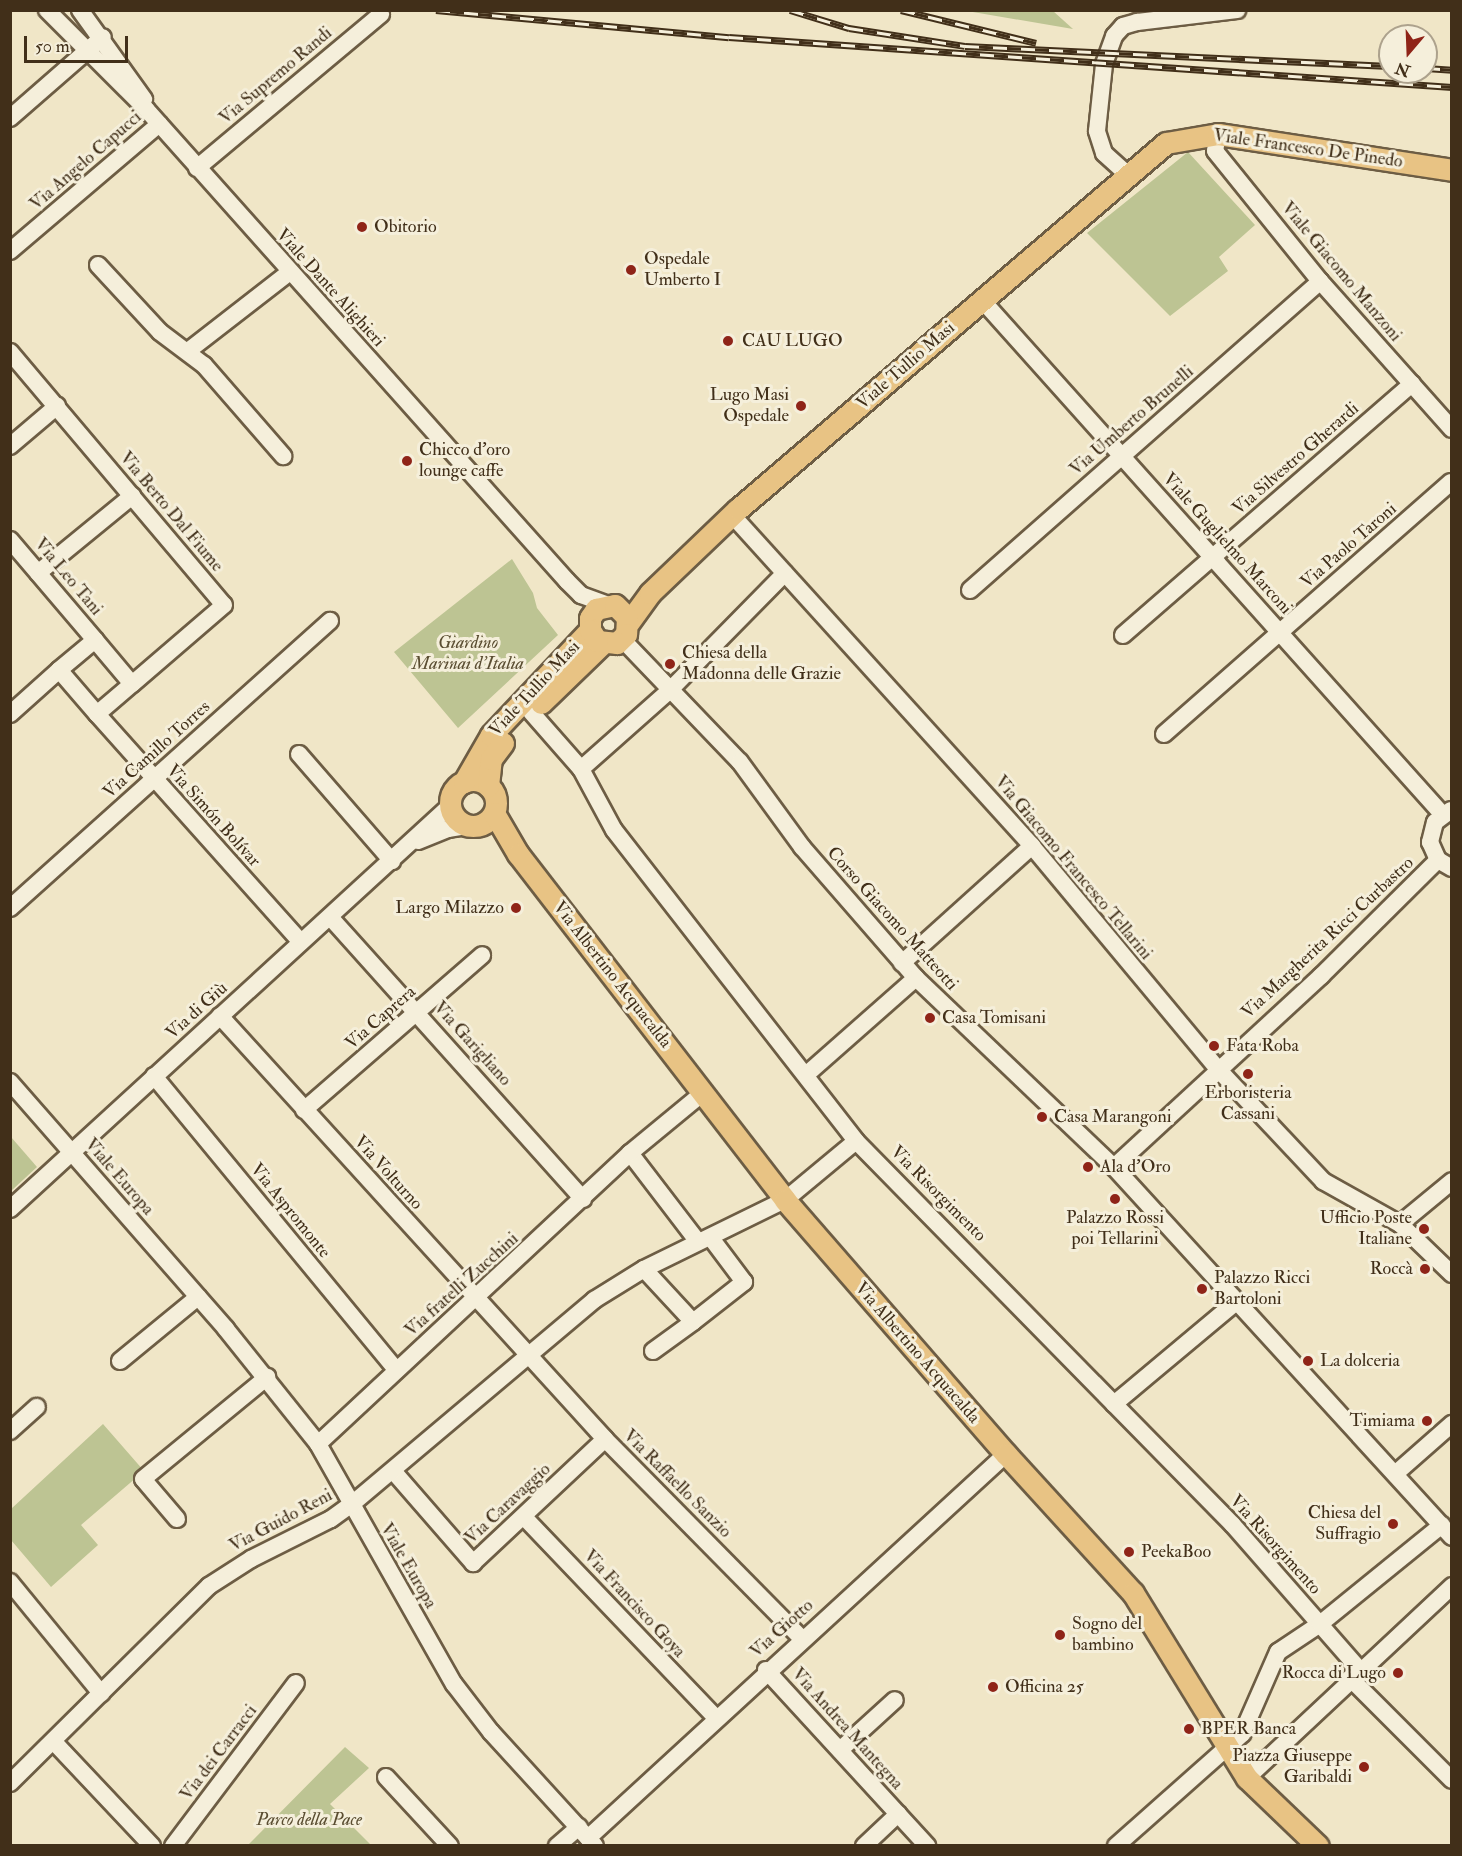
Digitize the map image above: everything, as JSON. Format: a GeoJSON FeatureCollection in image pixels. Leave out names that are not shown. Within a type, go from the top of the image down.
{"type":"FeatureCollection","features":[{"type":"Feature","properties":{"kind":"main road","name":"Viale Francesco De Pinedo"},"geometry":{"type":"LineString","coordinates":[[1166,143],[1218,134],[1452,170]]}},
{"type":"Feature","properties":{"kind":"main road","name":"Viale Tullio Masi"},"geometry":{"type":"LineString","coordinates":[[450,806],[453,792],[464,782],[490,735],[650,594],[733,516],[1127,174],[1166,143]]}},
{"type":"Feature","properties":{"kind":"main road","name":"Viale Tullio Masi"},"geometry":{"type":"LineString","coordinates":[[607,631],[596,609],[650,594]]}},
{"type":"Feature","properties":{"kind":"main road"},"geometry":{"type":"LineString","coordinates":[[607,631],[624,612],[610,605]]}},
{"type":"Feature","properties":{"kind":"main road","name":"Viale Tullio Masi"},"geometry":{"type":"LineString","coordinates":[[480,821],[496,798],[488,786],[491,759],[531,712],[607,631]]}},
{"type":"Feature","properties":{"kind":"main road"},"geometry":{"type":"LineString","coordinates":[[464,782],[477,780],[488,786]]}},
{"type":"Feature","properties":{"kind":"main road"},"geometry":{"type":"LineString","coordinates":[[450,806],[456,819],[480,821]]}},
{"type":"Feature","properties":{"kind":"main road","name":"Via Albertino Acquacalda"},"geometry":{"type":"LineString","coordinates":[[480,821],[518,854],[704,1092],[785,1200],[1006,1454],[1133,1593],[1181,1665],[1247,1778],[1318,1845]]}},
{"type":"Feature","properties":{"kind":"street","name":"Viale Dante Alighieri"},"geometry":{"type":"LineString","coordinates":[[47,10],[146,109],[581,595],[607,631]]}},
{"type":"Feature","properties":{"kind":"street"},"geometry":{"type":"LineString","coordinates":[[69,10],[74,23],[72,35]]}},
{"type":"Feature","properties":{"kind":"street"},"geometry":{"type":"LineString","coordinates":[[1127,174],[1104,153],[1097,131],[1104,64],[1114,36],[1123,26],[1137,22],[1237,10]]}},
{"type":"Feature","properties":{"kind":"street","name":"Via Supremo Randi"},"geometry":{"type":"LineString","coordinates":[[197,168],[381,14]]}},
{"type":"Feature","properties":{"kind":"street"},"geometry":{"type":"LineString","coordinates":[[72,35],[85,17],[103,37],[141,92],[146,109]]}},
{"type":"Feature","properties":{"kind":"street"},"geometry":{"type":"LineString","coordinates":[[10,118],[103,37]]}},
{"type":"Feature","properties":{"kind":"street","name":"Via Angelo Capucci"},"geometry":{"type":"LineString","coordinates":[[10,251],[159,124]]}},
{"type":"Feature","properties":{"kind":"street","name":"Viale Giacomo Manzoni"},"geometry":{"type":"LineString","coordinates":[[1218,134],[1215,151],[1320,281],[1452,429]]}},
{"type":"Feature","properties":{"kind":"street"},"geometry":{"type":"LineString","coordinates":[[98,265],[160,332],[188,351],[284,456]]}},
{"type":"Feature","properties":{"kind":"street"},"geometry":{"type":"LineString","coordinates":[[188,351],[290,272]]}},
{"type":"Feature","properties":{"kind":"street","name":"Via Umberto Brunelli"},"geometry":{"type":"LineString","coordinates":[[969,590],[1320,281]]}},
{"type":"Feature","properties":{"kind":"street","name":"Viale Guglielmo Marconi"},"geometry":{"type":"LineString","coordinates":[[982,300],[1280,633],[1449,810]]}},
{"type":"Feature","properties":{"kind":"street","name":"Via Berto Dal Fiume"},"geometry":{"type":"LineString","coordinates":[[10,352],[224,605],[132,684]]}},
{"type":"Feature","properties":{"kind":"street","name":"Via Silvestro Gherardi"},"geometry":{"type":"LineString","coordinates":[[1124,635],[1412,384]]}},
{"type":"Feature","properties":{"kind":"street"},"geometry":{"type":"LineString","coordinates":[[10,446],[57,406]]}},
{"type":"Feature","properties":{"kind":"street","name":"Via Paolo Taroni"},"geometry":{"type":"LineString","coordinates":[[1164,734],[1451,482]]}},
{"type":"Feature","properties":{"kind":"street"},"geometry":{"type":"LineString","coordinates":[[38,573],[132,496]]}},
{"type":"Feature","properties":{"kind":"street","name":"Via Giacomo Francesco Tellarini"},"geometry":{"type":"LineString","coordinates":[[733,516],[1032,846],[1217,1068],[1323,1180],[1400,1224],[1452,1274]]}},
{"type":"Feature","properties":{"kind":"street","name":"Via Leo Tani"},"geometry":{"type":"LineString","coordinates":[[10,540],[132,684]]}},
{"type":"Feature","properties":{"kind":"street"},"geometry":{"type":"LineString","coordinates":[[581,769],[669,691],[785,573]]}},
{"type":"Feature","properties":{"kind":"street","name":"Viale Dante Alighieri"},"geometry":{"type":"LineString","coordinates":[[581,595],[610,605]]}},
{"type":"Feature","properties":{"kind":"street","name":"Via Camillo Torres"},"geometry":{"type":"LineString","coordinates":[[10,908],[330,621]]}},
{"type":"Feature","properties":{"kind":"street","name":"Corso Giacomo Matteotti"},"geometry":{"type":"LineString","coordinates":[[607,631],[740,762],[802,848],[902,963],[1114,1167],[1447,1531]]}},
{"type":"Feature","properties":{"kind":"street"},"geometry":{"type":"LineString","coordinates":[[10,714],[95,640]]}},
{"type":"Feature","properties":{"kind":"street","name":"Via Simón Bolívar"},"geometry":{"type":"LineString","coordinates":[[59,670],[153,779],[301,942]]}},
{"type":"Feature","properties":{"kind":"street"},"geometry":{"type":"LineString","coordinates":[[97,714],[132,684]]}},
{"type":"Feature","properties":{"kind":"street","name":"Via Risorgimento"},"geometry":{"type":"LineString","coordinates":[[531,712],[581,769],[614,830],[807,1074],[856,1141],[1233,1525],[1320,1624],[1355,1674],[1452,1780]]}},
{"type":"Feature","properties":{"kind":"street"},"geometry":{"type":"LineString","coordinates":[[299,754],[392,861]]}},
{"type":"Feature","properties":{"kind":"street","name":"Via di Giù"},"geometry":{"type":"LineString","coordinates":[[10,1209],[301,942],[412,844],[450,806]]}},
{"type":"Feature","properties":{"kind":"street"},"geometry":{"type":"LineString","coordinates":[[1445,864],[1430,842],[1435,822],[1449,810]]}},
{"type":"Feature","properties":{"kind":"street","name":"Via di Giù"},"geometry":{"type":"LineString","coordinates":[[412,844],[448,829],[480,821]]}},
{"type":"Feature","properties":{"kind":"street"},"geometry":{"type":"LineString","coordinates":[[902,963],[1032,846]]}},
{"type":"Feature","properties":{"kind":"street","name":"Via Margherita Ricci Curbastro"},"geometry":{"type":"LineString","coordinates":[[1114,1167],[1217,1068],[1445,864]]}},
{"type":"Feature","properties":{"kind":"street","name":"Via Garigliano"},"geometry":{"type":"LineString","coordinates":[[330,917],[584,1198]]}},
{"type":"Feature","properties":{"kind":"street","name":"Via Caprera"},"geometry":{"type":"LineString","coordinates":[[304,1110],[482,955]]}},
{"type":"Feature","properties":{"kind":"street"},"geometry":{"type":"LineString","coordinates":[[807,1074],[916,978]]}},
{"type":"Feature","properties":{"kind":"street","name":"Via Volturno"},"geometry":{"type":"LineString","coordinates":[[220,1016],[528,1356]]}},
{"type":"Feature","properties":{"kind":"street","name":"Via Aspromonte"},"geometry":{"type":"LineString","coordinates":[[154,1076],[396,1370]]}},
{"type":"Feature","properties":{"kind":"street","name":"Viale Europa"},"geometry":{"type":"LineString","coordinates":[[10,1082],[267,1377],[318,1444],[454,1684],[491,1732],[587,1837]]}},
{"type":"Feature","properties":{"kind":"street","name":"Via fratelli Zucchini"},"geometry":{"type":"LineString","coordinates":[[318,1444],[396,1370],[477,1299],[630,1153],[704,1092]]}},
{"type":"Feature","properties":{"kind":"street","name":"Via Guido Reni"},"geometry":{"type":"LineString","coordinates":[[10,1783],[54,1742],[208,1587],[251,1559],[331,1519],[352,1504],[394,1472],[594,1300],[644,1269],[785,1200],[856,1141]]}},
{"type":"Feature","properties":{"kind":"street"},"geometry":{"type":"LineString","coordinates":[[630,1153],[704,1240],[744,1282],[653,1351]]}},
{"type":"Feature","properties":{"kind":"street"},"geometry":{"type":"LineString","coordinates":[[1400,1224],[1452,1181]]}},
{"type":"Feature","properties":{"kind":"street"},"geometry":{"type":"LineString","coordinates":[[644,1269],[693,1322]]}},
{"type":"Feature","properties":{"kind":"street"},"geometry":{"type":"LineString","coordinates":[[120,1361],[198,1298]]}},
{"type":"Feature","properties":{"kind":"street"},"geometry":{"type":"LineString","coordinates":[[1114,1404],[1236,1302]]}},
{"type":"Feature","properties":{"kind":"street","name":"Via Raffaello Sanzio"},"geometry":{"type":"LineString","coordinates":[[528,1356],[605,1439],[801,1638]]}},
{"type":"Feature","properties":{"kind":"street"},"geometry":{"type":"LineString","coordinates":[[177,1519],[143,1479],[267,1377]]}},
{"type":"Feature","properties":{"kind":"street"},"geometry":{"type":"LineString","coordinates":[[10,1431],[37,1407]]}},
{"type":"Feature","properties":{"kind":"street"},"geometry":{"type":"LineString","coordinates":[[1395,1474],[1452,1424]]}},
{"type":"Feature","properties":{"kind":"street","name":"Via Caravaggio"},"geometry":{"type":"LineString","coordinates":[[394,1472],[473,1563],[605,1439]]}},
{"type":"Feature","properties":{"kind":"street","name":"Via Giotto"},"geometry":{"type":"LineString","coordinates":[[558,1845],[587,1837],[801,1638],[1006,1454]]}},
{"type":"Feature","properties":{"kind":"street","name":"Via Francisco Goya"},"geometry":{"type":"LineString","coordinates":[[524,1517],[715,1718]]}},
{"type":"Feature","properties":{"kind":"street"},"geometry":{"type":"LineString","coordinates":[[1116,1845],[1228,1749],[1242,1734],[1278,1652],[1447,1531]]}},
{"type":"Feature","properties":{"kind":"street"},"geometry":{"type":"LineString","coordinates":[[1247,1778],[1355,1674],[1452,1586]]}},
{"type":"Feature","properties":{"kind":"street"},"geometry":{"type":"LineString","coordinates":[[13,1589],[101,1693]]}},
{"type":"Feature","properties":{"kind":"street","name":"Via Andrea Mantegna"},"geometry":{"type":"LineString","coordinates":[[766,1670],[927,1845]]}},
{"type":"Feature","properties":{"kind":"street","name":"Via dei Carracci"},"geometry":{"type":"LineString","coordinates":[[172,1845],[296,1683]]}},
{"type":"Feature","properties":{"kind":"street"},"geometry":{"type":"LineString","coordinates":[[840,1750],[895,1700]]}},
{"type":"Feature","properties":{"kind":"street"},"geometry":{"type":"LineString","coordinates":[[54,1742],[152,1845]]}},
{"type":"Feature","properties":{"kind":"street"},"geometry":{"type":"LineString","coordinates":[[386,1778],[450,1845]]}},
{"type":"Feature","properties":{"kind":"street"},"geometry":{"type":"LineString","coordinates":[[864,1845],[898,1814]]}},
{"type":"Feature","properties":{"kind":"green space"},"geometry":{"type":"Polygon","coordinates":[[[967,11],[1053,11],[1073,29],[967,11]]]}},
{"type":"Feature","properties":{"kind":"green space"},"geometry":{"type":"Polygon","coordinates":[[[1188,152],[1255,225],[1219,257],[1228,271],[1170,316],[1087,233],[1188,152]]]}},
{"type":"Feature","properties":{"kind":"green space","name":"Giardino Marinai d'Italia"},"geometry":{"type":"Polygon","coordinates":[[[512,559],[533,593],[537,608],[558,635],[458,728],[394,652],[512,559]]]}},
{"type":"Feature","properties":{"kind":"green space"},"geometry":{"type":"Polygon","coordinates":[[[11,1137],[37,1167],[10,1191],[11,1137]]]}},
{"type":"Feature","properties":{"kind":"green space"},"geometry":{"type":"Polygon","coordinates":[[[103,1424],[144,1471],[81,1525],[98,1545],[51,1587],[11,1540],[11,1509],[103,1424]]]}},
{"type":"Feature","properties":{"kind":"green space","name":"Parco della Pace"},"geometry":{"type":"Polygon","coordinates":[[[345,1747],[369,1768],[330,1804],[371,1845],[248,1845],[345,1747]]]}},
{"type":"Feature","properties":{"kind":"railway"},"geometry":{"type":"LineString","coordinates":[[436,10],[729,37],[1452,87]]}},
{"type":"Feature","properties":{"kind":"railway"},"geometry":{"type":"LineString","coordinates":[[790,10],[849,28],[965,46],[1378,65]]}},
{"type":"Feature","properties":{"kind":"railway"},"geometry":{"type":"LineString","coordinates":[[901,10],[1036,43]]}},
{"type":"Feature","properties":{"kind":"railway"},"geometry":{"type":"LineString","coordinates":[[1438,69],[1452,70]]}},
{"type":"Feature","properties":{"kind":"place","name":"Obitorio"},"geometry":{"type":"Point","coordinates":[362,227]}},
{"type":"Feature","properties":{"kind":"place","name":"Ospedale Umberto I"},"geometry":{"type":"Point","coordinates":[631,270]}},
{"type":"Feature","properties":{"kind":"place","name":"CAU LUGO"},"geometry":{"type":"Point","coordinates":[728,341]}},
{"type":"Feature","properties":{"kind":"place","name":"Lugo Masi Ospedale"},"geometry":{"type":"Point","coordinates":[801,406]}},
{"type":"Feature","properties":{"kind":"place","name":"Chicco d'oro lounge caffe"},"geometry":{"type":"Point","coordinates":[407,461]}},
{"type":"Feature","properties":{"kind":"place","name":"Chiesa della Madonna delle Grazie"},"geometry":{"type":"Point","coordinates":[670,664]}},
{"type":"Feature","properties":{"kind":"place","name":"Largo Milazzo"},"geometry":{"type":"Point","coordinates":[516,908]}},
{"type":"Feature","properties":{"kind":"place","name":"Casa Tomisani"},"geometry":{"type":"Point","coordinates":[930,1018]}},
{"type":"Feature","properties":{"kind":"place","name":"Fata Roba"},"geometry":{"type":"Point","coordinates":[1214,1046]}},
{"type":"Feature","properties":{"kind":"place","name":"Erboristeria Cassani"},"geometry":{"type":"Point","coordinates":[1248,1074]}},
{"type":"Feature","properties":{"kind":"place","name":"Casa Marangoni"},"geometry":{"type":"Point","coordinates":[1042,1117]}},
{"type":"Feature","properties":{"kind":"place","name":"Ala d'Oro"},"geometry":{"type":"Point","coordinates":[1088,1167]}},
{"type":"Feature","properties":{"kind":"place","name":"Palazzo Rossi poi Tellarini"},"geometry":{"type":"Point","coordinates":[1115,1199]}},
{"type":"Feature","properties":{"kind":"place","name":"Ufficio Poste Italiane"},"geometry":{"type":"Point","coordinates":[1424,1229]}},
{"type":"Feature","properties":{"kind":"place","name":"Roccà"},"geometry":{"type":"Point","coordinates":[1425,1269]}},
{"type":"Feature","properties":{"kind":"place","name":"Palazzo Ricci Bartoloni"},"geometry":{"type":"Point","coordinates":[1202,1289]}},
{"type":"Feature","properties":{"kind":"place","name":"La dolceria"},"geometry":{"type":"Point","coordinates":[1308,1361]}},
{"type":"Feature","properties":{"kind":"place","name":"Timiama"},"geometry":{"type":"Point","coordinates":[1427,1421]}},
{"type":"Feature","properties":{"kind":"place","name":"Chiesa del Suffragio"},"geometry":{"type":"Point","coordinates":[1393,1524]}},
{"type":"Feature","properties":{"kind":"place","name":"PeekaBoo"},"geometry":{"type":"Point","coordinates":[1129,1552]}},
{"type":"Feature","properties":{"kind":"place","name":"Sogno del bambino"},"geometry":{"type":"Point","coordinates":[1060,1635]}},
{"type":"Feature","properties":{"kind":"place","name":"Rocca di Lugo"},"geometry":{"type":"Point","coordinates":[1398,1673]}},
{"type":"Feature","properties":{"kind":"place","name":"Officina 25"},"geometry":{"type":"Point","coordinates":[993,1687]}},
{"type":"Feature","properties":{"kind":"place","name":"BPER Banca"},"geometry":{"type":"Point","coordinates":[1189,1729]}},
{"type":"Feature","properties":{"kind":"place","name":"Piazza Giuseppe Garibaldi"},"geometry":{"type":"Point","coordinates":[1364,1767]}}]}
